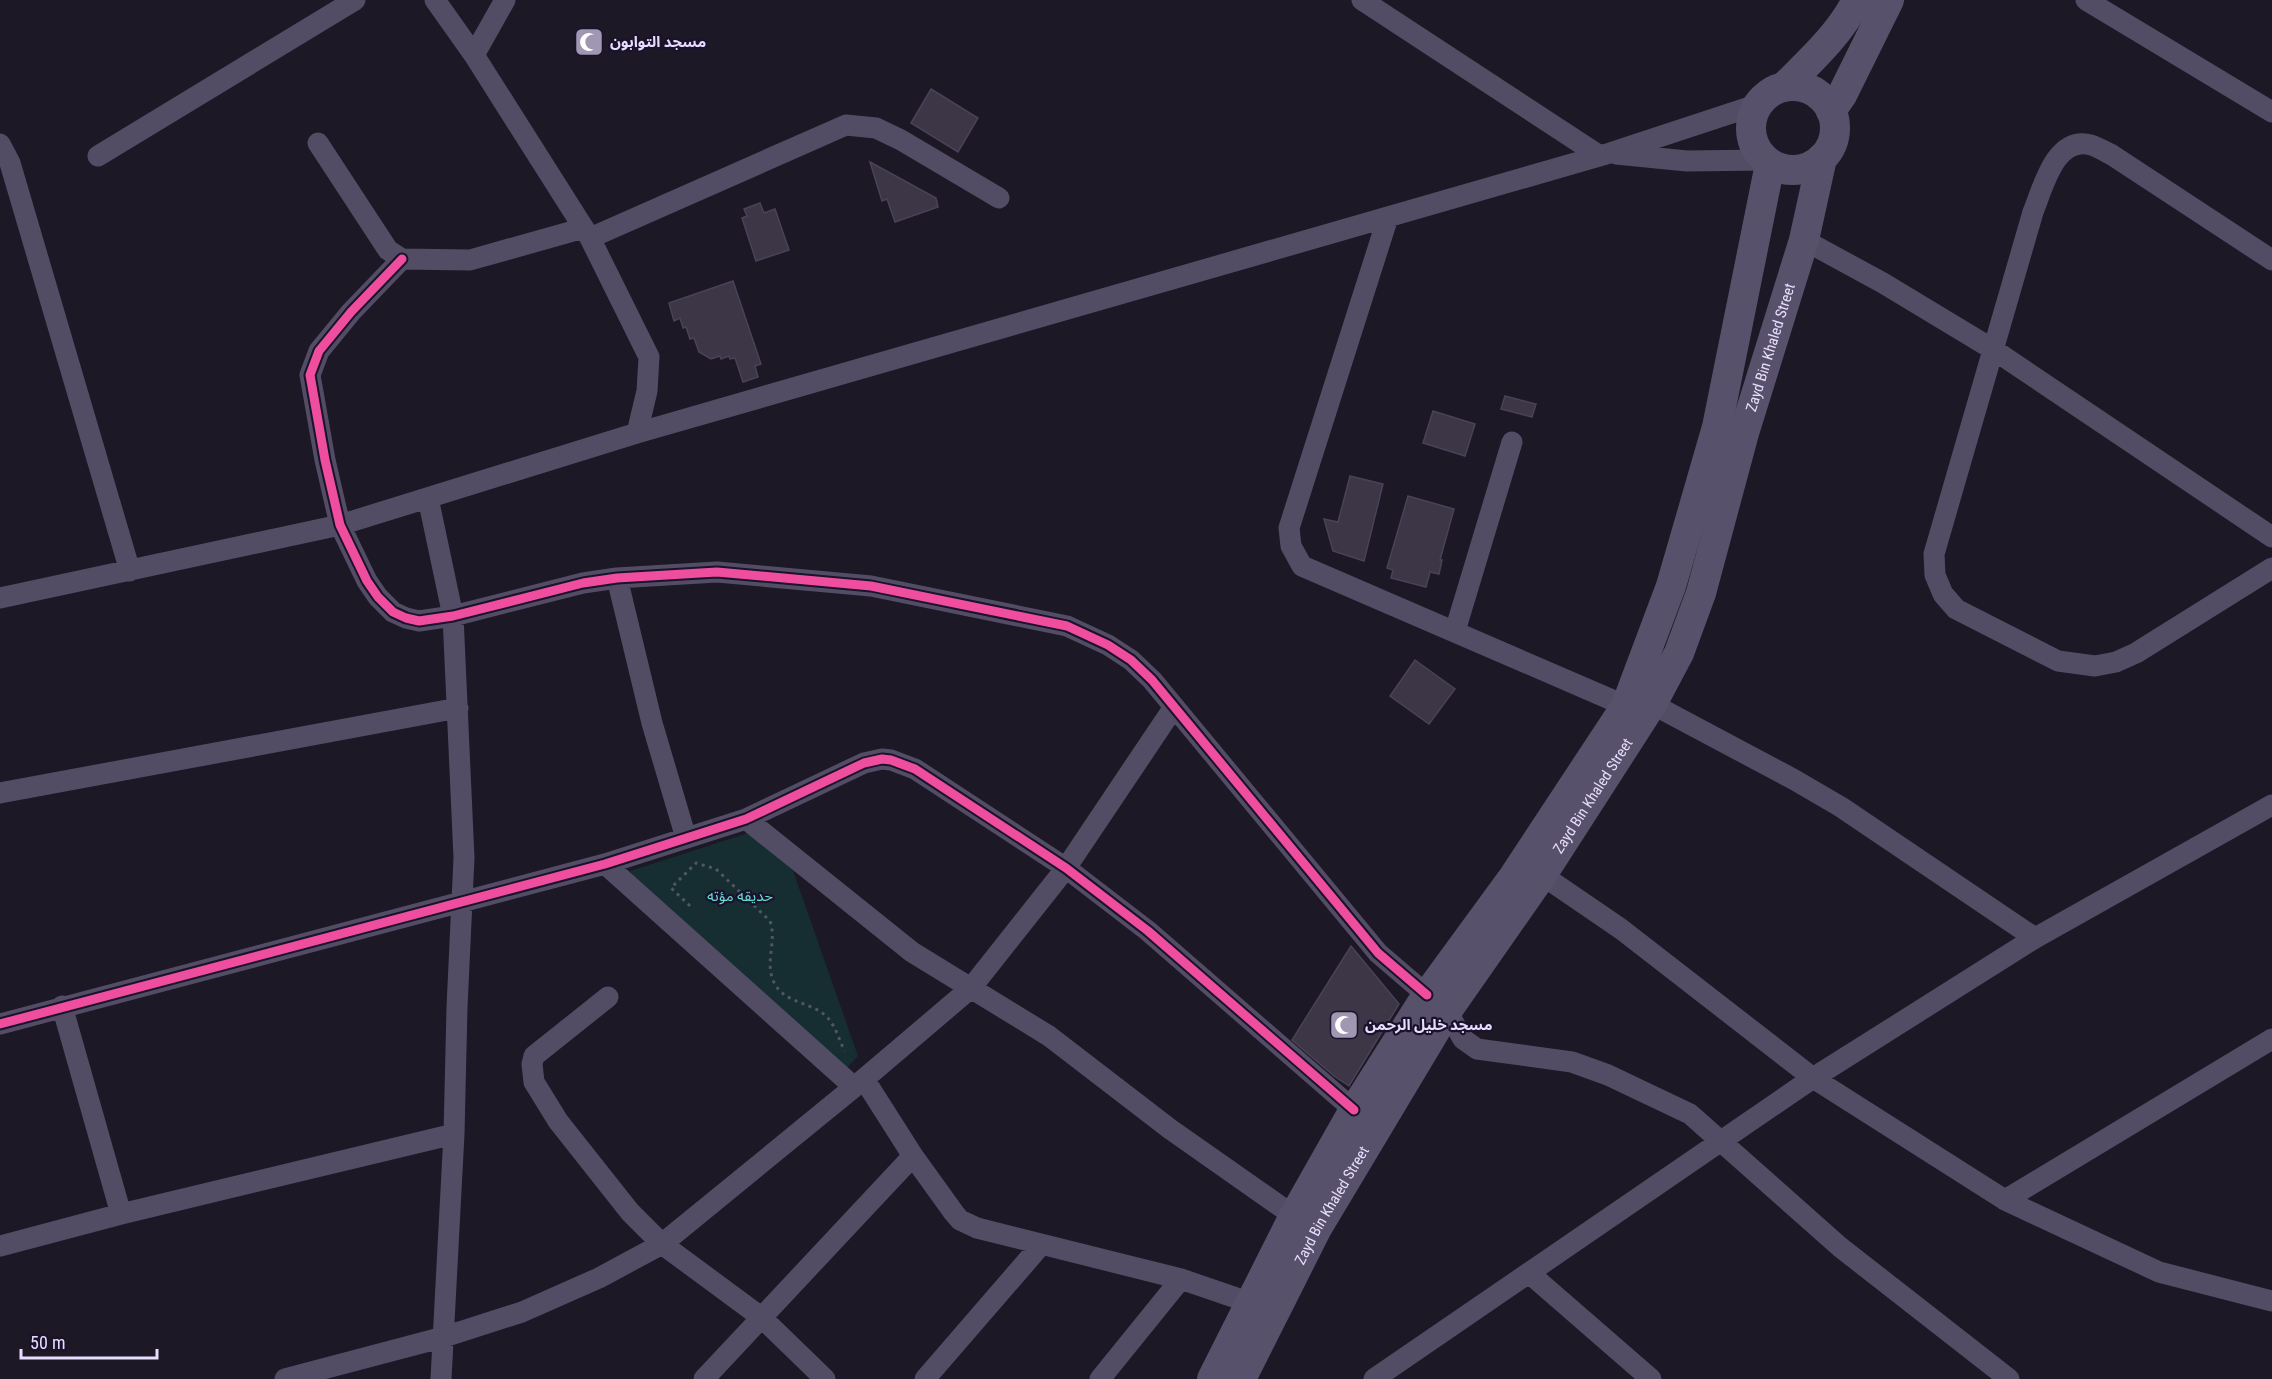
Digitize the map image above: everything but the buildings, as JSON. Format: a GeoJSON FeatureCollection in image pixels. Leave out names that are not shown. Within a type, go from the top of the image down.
{"type":"FeatureCollection","features":[{"type":"Feature","properties":{"kind":"main road"},"geometry":{"type":"LineString","coordinates":[[1784,87],[1803,87],[1812,91],[1826,103],[1831,111],[1834,125],[1833,140],[1822,158],[1814,164],[1797,170],[1788,170],[1768,162],[1758,152],[1751,133],[1754,113],[1766,96],[1784,87],[1820,51],[1852,10],[1857,0]]}},
{"type":"Feature","properties":{"kind":"main road"},"geometry":{"type":"LineString","coordinates":[[1831,111],[1842,95],[1889,0]]}},
{"type":"Feature","properties":{"kind":"main road","name":"Zayd Bin Khaled Street"},"geometry":{"type":"LineString","coordinates":[[1242,1379],[1317,1228],[1437,1003],[1514,876],[1679,653],[1701,594],[1744,433],[1804,240],[1822,158]]}},
{"type":"Feature","properties":{"kind":"main road","name":"Zayd Bin Khaled Street"},"geometry":{"type":"LineString","coordinates":[[1212,1379],[1294,1216],[1354,1110],[1437,1003],[1542,875],[1639,705],[1717,427],[1768,162]]}},
{"type":"Feature","properties":{"kind":"street"},"geometry":{"type":"LineString","coordinates":[[98,156],[355,0]]}},
{"type":"Feature","properties":{"kind":"street"},"geometry":{"type":"LineString","coordinates":[[435,0],[474,55],[586,233],[649,357],[647,391],[637,433]]}},
{"type":"Feature","properties":{"kind":"street"},"geometry":{"type":"LineString","coordinates":[[474,55],[505,0]]}},
{"type":"Feature","properties":{"kind":"street"},"geometry":{"type":"LineString","coordinates":[[1362,0],[1605,154],[1687,161],[1768,162]]}},
{"type":"Feature","properties":{"kind":"street"},"geometry":{"type":"LineString","coordinates":[[2086,0],[2272,112]]}},
{"type":"Feature","properties":{"kind":"street"},"geometry":{"type":"LineString","coordinates":[[0,598],[340,525],[637,433],[1605,154],[1759,104]]}},
{"type":"Feature","properties":{"kind":"street"},"geometry":{"type":"LineString","coordinates":[[318,143],[388,250],[402,259],[470,260],[586,233],[846,125],[876,128],[901,140],[999,198]]}},
{"type":"Feature","properties":{"kind":"street"},"geometry":{"type":"LineString","coordinates":[[0,144],[10,163],[130,571]]}},
{"type":"Feature","properties":{"kind":"street"},"geometry":{"type":"LineString","coordinates":[[2272,260],[2112,155],[2091,145],[2078,144],[2062,152],[2053,162],[2032,212],[1934,554],[1935,574],[1943,594],[1956,609],[2058,661],[2096,666],[2116,662],[2136,653],[2272,568]]}},
{"type":"Feature","properties":{"kind":"street"},"geometry":{"type":"LineString","coordinates":[[1388,217],[1289,528],[1291,546],[1302,566],[1639,705],[1792,779],[1841,807],[2035,938]]}},
{"type":"Feature","properties":{"kind":"street"},"geometry":{"type":"LineString","coordinates":[[1804,240],[1883,283],[1994,350],[2272,537]]}},
{"type":"Feature","properties":{"kind":"street"},"geometry":{"type":"LineString","coordinates":[[402,259],[351,312],[319,351],[310,375],[325,460],[340,525],[367,582],[393,612],[419,621],[453,616],[573,585],[617,578],[717,572],[871,586],[1066,626],[1098,639],[1131,660],[1152,681],[1378,952],[1437,1003],[1462,1039],[1477,1049],[1552,1058],[1590,1068],[1678,1107],[1701,1122],[1722,1140],[1790,1204],[1857,1261],[2009,1379]]}},
{"type":"Feature","properties":{"kind":"street"},"geometry":{"type":"LineString","coordinates":[[1455,631],[1512,442]]}},
{"type":"Feature","properties":{"kind":"street"},"geometry":{"type":"LineString","coordinates":[[428,498],[453,616],[464,858],[454,1134],[441,1379]]}},
{"type":"Feature","properties":{"kind":"street"},"geometry":{"type":"LineString","coordinates":[[617,578],[652,723],[686,838]]}},
{"type":"Feature","properties":{"kind":"street"},"geometry":{"type":"LineString","coordinates":[[285,1379],[444,1337],[522,1312],[599,1278],[662,1244],[971,988],[1066,868],[1174,707]]}},
{"type":"Feature","properties":{"kind":"street"},"geometry":{"type":"LineString","coordinates":[[0,793],[458,708]]}},
{"type":"Feature","properties":{"kind":"street"},"geometry":{"type":"LineString","coordinates":[[0,1023],[605,864],[746,819],[864,763],[882,759],[915,769],[1066,868],[1148,931],[1354,1110]]}},
{"type":"Feature","properties":{"kind":"street"},"geometry":{"type":"LineString","coordinates":[[1374,1379],[1814,1078],[2035,938],[2272,805]]}},
{"type":"Feature","properties":{"kind":"street"},"geometry":{"type":"LineString","coordinates":[[746,819],[912,952],[1049,1036],[1170,1129],[1294,1216]]}},
{"type":"Feature","properties":{"kind":"street"},"geometry":{"type":"LineString","coordinates":[[605,864],[859,1083],[960,1220],[977,1228],[1180,1279],[1251,1303]]}},
{"type":"Feature","properties":{"kind":"street"},"geometry":{"type":"LineString","coordinates":[[1542,875],[1621,929],[1814,1078],[2006,1200],[2159,1272],[2272,1301]]}},
{"type":"Feature","properties":{"kind":"street"},"geometry":{"type":"LineString","coordinates":[[608,997],[534,1056],[532,1074],[534,1082],[558,1121],[630,1212],[662,1244],[761,1317],[825,1379]]}},
{"type":"Feature","properties":{"kind":"street"},"geometry":{"type":"LineString","coordinates":[[62,1006],[121,1214]]}},
{"type":"Feature","properties":{"kind":"street"},"geometry":{"type":"LineString","coordinates":[[2006,1200],[2272,1039]]}},
{"type":"Feature","properties":{"kind":"street"},"geometry":{"type":"LineString","coordinates":[[0,1246],[121,1214],[454,1134]]}},
{"type":"Feature","properties":{"kind":"street"},"geometry":{"type":"LineString","coordinates":[[704,1379],[913,1156]]}},
{"type":"Feature","properties":{"kind":"street"},"geometry":{"type":"LineString","coordinates":[[925,1379],[1041,1245]]}},
{"type":"Feature","properties":{"kind":"street"},"geometry":{"type":"LineString","coordinates":[[1528,1273],[1651,1379]]}},
{"type":"Feature","properties":{"kind":"street"},"geometry":{"type":"LineString","coordinates":[[1100,1379],[1180,1279]]}},
{"type":"Feature","properties":{"kind":"path"},"geometry":{"type":"LineString","coordinates":[[690,906],[671,888],[696,863],[716,869],[770,921],[774,931],[769,966],[773,980],[781,994],[812,1006],[826,1016],[834,1026],[848,1056]]}},
{"type":"Feature","properties":{"kind":"green space","name":"حديقه مؤته"},"geometry":{"type":"Polygon","coordinates":[[[748,833],[790,862],[858,1056],[847,1068],[627,872],[748,833]]]}},
{"type":"Feature","properties":{"kind":"cycle path"},"geometry":{"type":"LineString","coordinates":[[402,259],[351,312],[319,351],[310,375],[325,460],[340,525],[367,581],[378,597],[393,612],[419,621],[453,616],[583,583],[617,578],[717,572],[871,586],[1067,626],[1108,645],[1131,660],[1152,680],[1378,953],[1427,995]]}},
{"type":"Feature","properties":{"kind":"cycle path"},"geometry":{"type":"LineString","coordinates":[[0,1024],[605,864],[746,819],[864,763],[882,759],[915,769],[1066,868],[1148,931],[1354,1110]]}},
{"type":"Feature","properties":{"kind":"place","name":"مسجد التوابون"},"geometry":{"type":"Point","coordinates":[589,42]}},
{"type":"Feature","properties":{"kind":"place","name":"مسجد خليل الرحمن"},"geometry":{"type":"Point","coordinates":[1344,1025]}}]}
